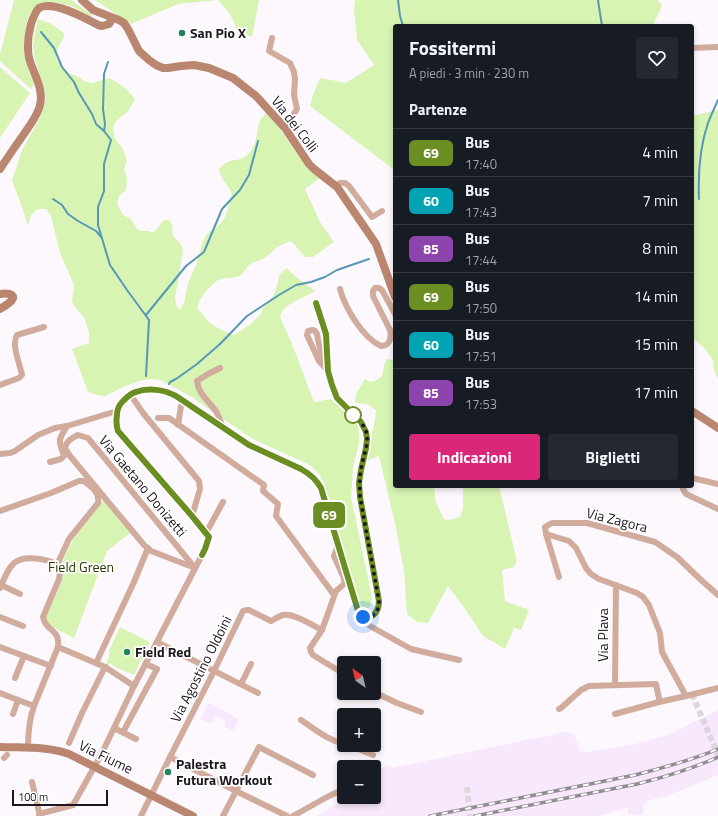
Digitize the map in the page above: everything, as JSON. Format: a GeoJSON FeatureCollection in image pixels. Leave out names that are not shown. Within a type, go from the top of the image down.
{"type":"FeatureCollection","features":[{"type":"Feature","properties":{"kind":"street","name":"Via dei Colli"},"geometry":{"type":"LineString","coordinates":[[82,0],[94,10],[124,23],[139,51],[152,63],[163,68],[194,65],[209,68],[233,78],[256,96],[285,128],[314,170],[337,187],[376,244],[393,291]]}},
{"type":"Feature","properties":{"kind":"street"},"geometry":{"type":"LineString","coordinates":[[0,169],[36,116],[40,104],[40,90],[28,50],[30,29],[36,12],[40,7],[50,5],[58,6],[102,26],[109,24],[111,21],[110,17]]}},
{"type":"Feature","properties":{"kind":"street"},"geometry":{"type":"LineString","coordinates":[[272,38],[269,51],[290,63],[294,72],[294,95],[296,109],[285,128]]}},
{"type":"Feature","properties":{"kind":"street"},"geometry":{"type":"LineString","coordinates":[[694,48],[718,47]]}},
{"type":"Feature","properties":{"kind":"street","name":"Via dei Colli"},"geometry":{"type":"LineString","coordinates":[[337,187],[340,184],[345,183],[349,186],[372,217],[382,211]]}},
{"type":"Feature","properties":{"kind":"street"},"geometry":{"type":"LineString","coordinates":[[340,289],[344,302],[356,322],[362,330],[379,345],[385,346],[391,339],[391,335],[373,296],[373,291],[375,288],[382,290],[393,310]]}},
{"type":"Feature","properties":{"kind":"street"},"geometry":{"type":"LineString","coordinates":[[0,294],[9,294],[13,297],[11,302],[0,309]]}},
{"type":"Feature","properties":{"kind":"street"},"geometry":{"type":"LineString","coordinates":[[316,303],[326,334],[328,371]]}},
{"type":"Feature","properties":{"kind":"street"},"geometry":{"type":"LineString","coordinates":[[0,385],[19,378],[22,375],[14,340],[17,335],[44,327]]}},
{"type":"Feature","properties":{"kind":"street"},"geometry":{"type":"LineString","coordinates":[[32,782],[40,815],[73,805],[95,766],[134,686],[205,549],[209,537],[118,431],[116,423],[118,407],[130,394],[141,390],[159,390],[170,393],[249,445],[308,472],[321,488],[358,611],[363,617],[367,618],[372,616],[377,611],[379,601],[363,517],[359,483],[366,448],[366,432],[361,422],[337,398],[316,332],[313,330],[308,331],[307,335],[320,360],[328,371]]}},
{"type":"Feature","properties":{"kind":"street"},"geometry":{"type":"LineString","coordinates":[[220,368],[197,380],[197,386],[217,412],[223,428]]}},
{"type":"Feature","properties":{"kind":"street"},"geometry":{"type":"LineString","coordinates":[[130,394],[143,413],[199,480],[200,489],[192,516]]}},
{"type":"Feature","properties":{"kind":"street"},"geometry":{"type":"LineString","coordinates":[[178,425],[182,400]]}},
{"type":"Feature","properties":{"kind":"street"},"geometry":{"type":"LineString","coordinates":[[0,454],[15,451],[43,432],[117,411]]}},
{"type":"Feature","properties":{"kind":"street"},"geometry":{"type":"LineString","coordinates":[[694,412],[718,428]]}},
{"type":"Feature","properties":{"kind":"street"},"geometry":{"type":"LineString","coordinates":[[158,418],[168,418],[264,485],[263,491],[278,504],[276,516],[334,595]]}},
{"type":"Feature","properties":{"kind":"street"},"geometry":{"type":"LineString","coordinates":[[50,462],[61,459],[64,456],[60,438],[67,426]]}},
{"type":"Feature","properties":{"kind":"street","name":"Via Gaetano Donizetti"},"geometry":{"type":"LineString","coordinates":[[148,548],[70,456],[65,448],[66,444],[73,437],[78,436],[88,438],[195,568]]}},
{"type":"Feature","properties":{"kind":"street"},"geometry":{"type":"LineString","coordinates":[[694,478],[718,484]]}},
{"type":"Feature","properties":{"kind":"street"},"geometry":{"type":"LineString","coordinates":[[0,511],[51,494],[79,481],[85,482],[96,492],[99,499],[98,503],[69,539],[58,565],[60,579],[43,617],[48,626],[57,634],[59,639],[58,647],[31,716],[29,724],[28,748]]}},
{"type":"Feature","properties":{"kind":"street"},"geometry":{"type":"LineString","coordinates":[[683,488],[686,494],[718,509]]}},
{"type":"Feature","properties":{"kind":"street"},"geometry":{"type":"LineString","coordinates":[[206,532],[223,502]]}},
{"type":"Feature","properties":{"kind":"street","name":"Via Zagora"},"geometry":{"type":"LineString","coordinates":[[546,534],[545,527],[552,523],[587,523],[654,542],[677,557],[718,595]]}},
{"type":"Feature","properties":{"kind":"street"},"geometry":{"type":"LineString","coordinates":[[546,534],[559,577]]}},
{"type":"Feature","properties":{"kind":"street"},"geometry":{"type":"LineString","coordinates":[[546,534],[569,541],[576,548],[586,568],[591,574],[599,579],[637,593],[643,597],[649,605],[660,633],[662,652],[689,695]]}},
{"type":"Feature","properties":{"kind":"street"},"geometry":{"type":"LineString","coordinates":[[337,670],[313,655],[310,648],[322,630],[336,591],[345,583],[334,556],[338,545]]}},
{"type":"Feature","properties":{"kind":"street"},"geometry":{"type":"LineString","coordinates":[[96,663],[134,582],[148,548],[151,551],[195,568]]}},
{"type":"Feature","properties":{"kind":"street"},"geometry":{"type":"LineString","coordinates":[[20,594],[0,587],[10,567],[15,562],[22,558],[31,558],[48,560],[58,565]]}},
{"type":"Feature","properties":{"kind":"street","name":"Via Plava"},"geometry":{"type":"LineString","coordinates":[[615,685],[616,585]]}},
{"type":"Feature","properties":{"kind":"street","name":"Via Agostino Oldoini"},"geometry":{"type":"LineString","coordinates":[[141,816],[244,610],[249,610],[269,621],[281,616],[291,615],[322,630]]}},
{"type":"Feature","properties":{"kind":"street"},"geometry":{"type":"LineString","coordinates":[[0,617],[22,626]]}},
{"type":"Feature","properties":{"kind":"street"},"geometry":{"type":"LineString","coordinates":[[367,618],[367,623],[370,626],[411,649],[459,660]]}},
{"type":"Feature","properties":{"kind":"street"},"geometry":{"type":"LineString","coordinates":[[157,642],[258,693]]}},
{"type":"Feature","properties":{"kind":"street"},"geometry":{"type":"LineString","coordinates":[[0,647],[51,666]]}},
{"type":"Feature","properties":{"kind":"street"},"geometry":{"type":"LineString","coordinates":[[58,647],[105,667],[134,686]]}},
{"type":"Feature","properties":{"kind":"street"},"geometry":{"type":"LineString","coordinates":[[15,678],[24,656]]}},
{"type":"Feature","properties":{"kind":"street"},"geometry":{"type":"LineString","coordinates":[[123,732],[157,669],[146,664]]}},
{"type":"Feature","properties":{"kind":"street"},"geometry":{"type":"LineString","coordinates":[[241,684],[251,664]]}},
{"type":"Feature","properties":{"kind":"street"},"geometry":{"type":"LineString","coordinates":[[69,743],[105,667]]}},
{"type":"Feature","properties":{"kind":"street"},"geometry":{"type":"LineString","coordinates":[[559,709],[581,690],[589,686],[656,684],[659,698],[658,702]]}},
{"type":"Feature","properties":{"kind":"street"},"geometry":{"type":"LineString","coordinates":[[615,714],[718,688]]}},
{"type":"Feature","properties":{"kind":"street"},"geometry":{"type":"LineString","coordinates":[[0,693],[34,706]]}},
{"type":"Feature","properties":{"kind":"street"},"geometry":{"type":"LineString","coordinates":[[381,695],[421,712]]}},
{"type":"Feature","properties":{"kind":"street"},"geometry":{"type":"LineString","coordinates":[[13,714],[18,700]]}},
{"type":"Feature","properties":{"kind":"street"},"geometry":{"type":"LineString","coordinates":[[301,720],[324,736],[337,742]]}},
{"type":"Feature","properties":{"kind":"street"},"geometry":{"type":"LineString","coordinates":[[114,728],[136,739]]}},
{"type":"Feature","properties":{"kind":"street","name":"Via Fiume"},"geometry":{"type":"LineString","coordinates":[[0,747],[65,752],[192,816]]}},
{"type":"Feature","properties":{"kind":"street"},"geometry":{"type":"LineString","coordinates":[[223,816],[259,747],[313,776]]}},
{"type":"Feature","properties":{"kind":"street"},"geometry":{"type":"LineString","coordinates":[[366,752],[373,755]]}},
{"type":"Feature","properties":{"kind":"street"},"geometry":{"type":"LineString","coordinates":[[170,757],[287,816]]}},
{"type":"Feature","properties":{"kind":"street"},"geometry":{"type":"LineString","coordinates":[[293,816],[337,792]]}},
{"type":"Feature","properties":{"kind":"shaded area"},"geometry":{"type":"Polygon","coordinates":[[[209,703],[239,719],[233,731],[224,726],[226,721],[216,716],[211,724],[200,719],[209,703]]]}},
{"type":"Feature","properties":{"kind":"shaded area"},"geometry":{"type":"Polygon","coordinates":[[[718,710],[718,775],[671,795],[646,801],[643,805],[643,815],[628,814],[628,808],[598,816],[317,816],[337,804],[381,804],[381,769],[389,764],[392,768],[566,732],[575,736],[580,751],[588,752],[635,744],[668,735],[718,710]]]}},
{"type":"Feature","properties":{"kind":"green space"},"geometry":{"type":"Polygon","coordinates":[[[14,0],[72,0],[92,16],[90,17],[72,6],[56,3],[42,4],[32,11],[28,18],[24,39],[24,54],[34,84],[31,89],[0,61],[0,54],[14,0]]]}},
{"type":"Feature","properties":{"kind":"green space"},"geometry":{"type":"Polygon","coordinates":[[[95,0],[218,0],[178,4],[131,24],[95,0]]]}},
{"type":"Feature","properties":{"kind":"green space"},"geometry":{"type":"Polygon","coordinates":[[[218,0],[259,0],[252,37],[237,29],[230,14],[218,0]]]}},
{"type":"Feature","properties":{"kind":"green space"},"geometry":{"type":"Polygon","coordinates":[[[355,0],[658,0],[662,6],[653,24],[393,24],[393,169],[310,106],[320,78],[346,83],[374,65],[357,40],[354,8],[355,0]]]}},
{"type":"Feature","properties":{"kind":"green space"},"geometry":{"type":"Polygon","coordinates":[[[38,19],[50,23],[64,33],[64,37],[58,48],[56,57],[57,61],[69,73],[81,78],[84,81],[92,83],[109,78],[124,87],[135,99],[128,111],[115,122],[113,130],[115,139],[123,149],[127,160],[124,169],[127,177],[126,190],[119,196],[117,204],[123,215],[131,219],[137,229],[141,231],[149,231],[153,233],[164,220],[169,220],[172,224],[173,236],[180,243],[183,250],[175,299],[177,307],[180,309],[184,303],[188,283],[196,265],[203,241],[207,234],[220,224],[225,217],[232,195],[218,169],[227,163],[245,157],[250,152],[255,142],[260,121],[267,113],[278,126],[299,157],[320,178],[305,189],[320,222],[334,242],[313,257],[305,257],[290,241],[277,247],[265,258],[250,264],[240,276],[224,278],[216,281],[205,292],[197,309],[211,323],[234,335],[251,324],[262,312],[263,308],[274,295],[280,274],[286,268],[315,291],[287,306],[282,311],[280,317],[314,402],[331,399],[351,417],[358,426],[359,444],[353,467],[351,497],[372,598],[370,606],[367,610],[360,608],[357,602],[324,483],[319,474],[310,465],[253,439],[192,397],[160,380],[150,379],[139,381],[105,396],[88,392],[72,349],[89,343],[89,332],[84,317],[72,302],[74,285],[60,253],[51,216],[46,209],[38,209],[31,215],[28,226],[12,181],[22,150],[40,118],[46,99],[33,48],[38,19]]]}},
{"type":"Feature","properties":{"kind":"green space"},"geometry":{"type":"Polygon","coordinates":[[[0,67],[30,93],[0,138],[0,67]]]}},
{"type":"Feature","properties":{"kind":"green space"},"geometry":{"type":"Polygon","coordinates":[[[718,110],[718,379],[714,370],[713,360],[704,348],[694,339],[694,116],[718,110]]]}},
{"type":"Feature","properties":{"kind":"green space"},"geometry":{"type":"Polygon","coordinates":[[[387,359],[393,360],[393,488],[434,488],[436,503],[444,519],[448,520],[460,517],[463,508],[463,488],[500,488],[517,561],[514,567],[502,570],[505,601],[529,610],[521,630],[514,628],[505,649],[483,636],[448,586],[428,623],[417,622],[407,614],[404,571],[395,523],[379,456],[366,461],[376,410],[367,404],[355,403],[356,394],[365,379],[373,381],[381,377],[387,359]]]}},
{"type":"Feature","properties":{"kind":"green space","name":"Field Green"},"geometry":{"type":"Polygon","coordinates":[[[103,500],[130,533],[107,551],[74,638],[52,627],[45,619],[61,583],[63,575],[61,565],[73,540],[103,500]]]}},
{"type":"Feature","properties":{"kind":"green space","name":"Field Red"},"geometry":{"type":"Polygon","coordinates":[[[120,627],[150,642],[134,675],[117,668],[110,663],[108,667],[105,665],[109,657],[109,651],[120,627]]]}},
{"type":"Feature","properties":{"kind":"waterway"},"geometry":{"type":"LineString","coordinates":[[398,0],[402,24]]}},
{"type":"Feature","properties":{"kind":"waterway"},"geometry":{"type":"LineString","coordinates":[[598,0],[602,24]]}},
{"type":"Feature","properties":{"kind":"waterway"},"geometry":{"type":"LineString","coordinates":[[41,32],[54,48],[62,67],[74,82],[96,124],[111,140],[104,164],[104,191],[98,207],[98,225],[110,265],[149,320],[146,376]]}},
{"type":"Feature","properties":{"kind":"waterway"},"geometry":{"type":"LineString","coordinates":[[104,131],[104,74],[108,62]]}},
{"type":"Feature","properties":{"kind":"waterway"},"geometry":{"type":"LineString","coordinates":[[699,199],[699,170],[701,151],[705,132],[718,100]]}},
{"type":"Feature","properties":{"kind":"waterway"},"geometry":{"type":"LineString","coordinates":[[146,315],[186,266],[204,252],[222,209],[240,190],[249,175],[258,141]]}},
{"type":"Feature","properties":{"kind":"waterway"},"geometry":{"type":"LineString","coordinates":[[53,199],[62,205],[68,214],[96,231],[102,238]]}},
{"type":"Feature","properties":{"kind":"waterway"},"geometry":{"type":"LineString","coordinates":[[169,384],[197,364],[220,344],[247,316],[279,295],[296,285],[311,282],[325,277],[337,270],[369,259]]}},
{"type":"Feature","properties":{"kind":"tunnel"},"geometry":{"type":"LineString","coordinates":[[692,694],[718,755]]}},
{"type":"Feature","properties":{"kind":"tunnel"},"geometry":{"type":"LineString","coordinates":[[467,787],[470,816]]}},
{"type":"Feature","properties":{"kind":"railway"},"geometry":{"type":"LineString","coordinates":[[430,816],[635,775],[677,764],[718,749]]}},
{"type":"Feature","properties":{"kind":"railway"},"geometry":{"type":"LineString","coordinates":[[475,816],[658,779],[718,757]]}},
{"type":"Feature","properties":{"kind":"bus line","name":"69"},"geometry":{"type":"LineString","coordinates":[[202,555],[209,537],[206,532],[118,431],[116,423],[118,407],[130,394],[141,390],[159,390],[170,393],[249,445],[308,472],[321,488],[358,611],[363,617],[369,618],[377,611],[379,607],[360,497],[359,483],[366,448],[366,432],[361,422],[337,398],[328,371],[326,334],[316,303]]}},
{"type":"Feature","properties":{"kind":"place","name":"San Pio X"},"geometry":{"type":"Point","coordinates":[182,33]}},
{"type":"Feature","properties":{"kind":"place","name":"Field Red"},"geometry":{"type":"Point","coordinates":[127,652]}},
{"type":"Feature","properties":{"kind":"place","name":"Palestra Futura Workout"},"geometry":{"type":"Point","coordinates":[168,772]}},
{"type":"Feature","properties":{"kind":"route"},"geometry":{"type":"LineString","coordinates":[[353,415],[364,427],[367,439],[359,483],[360,497],[379,601],[379,607],[374,614],[369,618],[363,617]]}}]}
